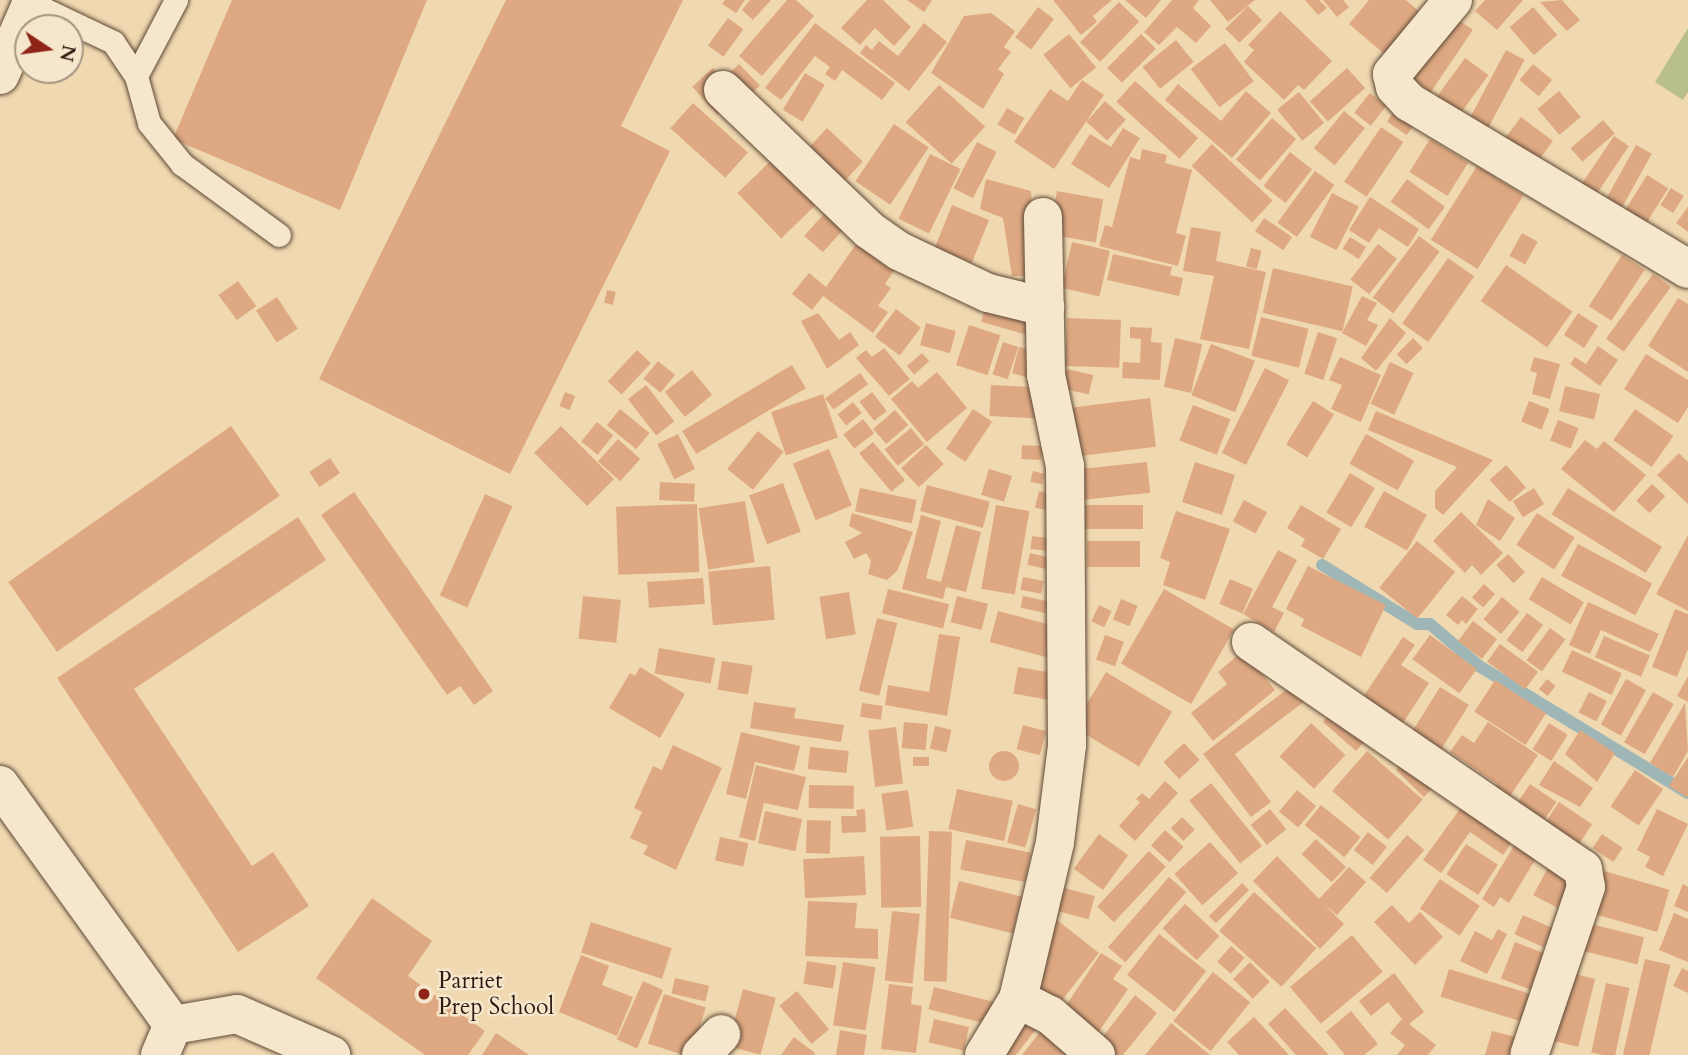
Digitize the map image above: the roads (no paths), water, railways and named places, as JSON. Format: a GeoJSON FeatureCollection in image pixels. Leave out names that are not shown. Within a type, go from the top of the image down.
{"type":"FeatureCollection","features":[{"type":"Feature","properties":{"kind":"street"},"geometry":{"type":"LineString","coordinates":[[1453,0],[1392,74],[1395,87],[1409,102],[1688,269]]}},
{"type":"Feature","properties":{"kind":"street"},"geometry":{"type":"LineString","coordinates":[[0,75],[32,2]]}},
{"type":"Feature","properties":{"kind":"street"},"geometry":{"type":"LineString","coordinates":[[723,90],[869,230],[899,251],[988,293],[1045,307]]}},
{"type":"Feature","properties":{"kind":"street"},"geometry":{"type":"LineString","coordinates":[[984,1055],[1018,999],[1055,842],[1067,746],[1065,466],[1046,375],[1043,218]]}},
{"type":"Feature","properties":{"kind":"street"},"geometry":{"type":"LineString","coordinates":[[1251,642],[1583,869],[1586,887],[1529,1055]]}},
{"type":"Feature","properties":{"kind":"street"},"geometry":{"type":"LineString","coordinates":[[0,785],[166,1040],[237,1014],[331,1055]]}},
{"type":"Feature","properties":{"kind":"street"},"geometry":{"type":"LineString","coordinates":[[1018,999],[1050,1015],[1096,1055]]}},
{"type":"Feature","properties":{"kind":"lane"},"geometry":{"type":"LineString","coordinates":[[136,76],[176,0]]}},
{"type":"Feature","properties":{"kind":"lane"},"geometry":{"type":"LineString","coordinates":[[32,2],[113,42],[136,76],[149,123],[182,164],[279,235]]}},
{"type":"Feature","properties":{"kind":"waterway"},"geometry":{"type":"LineString","coordinates":[[1322,565],[1417,624],[1430,624],[1479,666],[1688,793]]}},
{"type":"Feature","properties":{"kind":"place","name":"Parriet Prep School"},"geometry":{"type":"Point","coordinates":[424,994]}}]}
